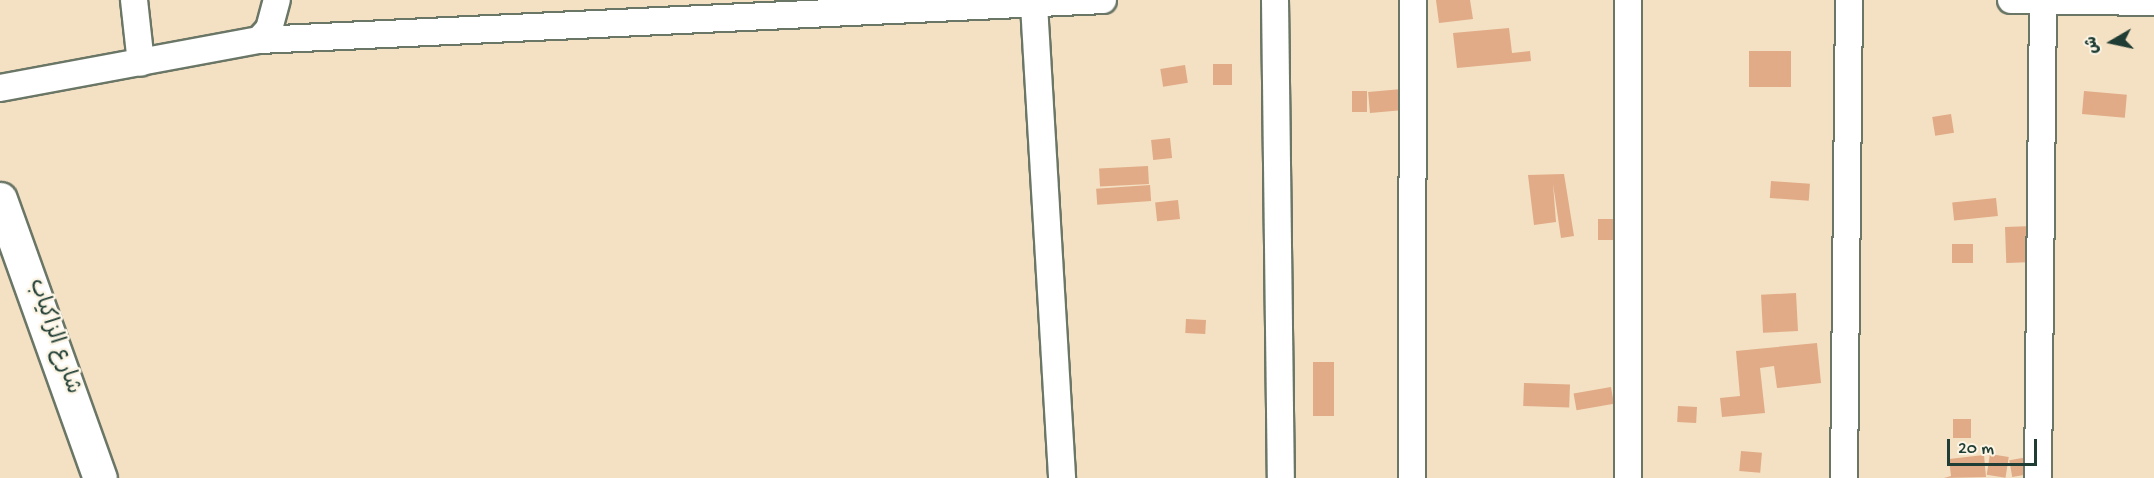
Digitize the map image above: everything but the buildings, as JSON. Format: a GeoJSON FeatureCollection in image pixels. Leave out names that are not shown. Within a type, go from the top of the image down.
{"type":"FeatureCollection","features":[{"type":"Feature","properties":{"kind":"street"},"geometry":{"type":"LineString","coordinates":[[134,0],[141,63]]}},
{"type":"Feature","properties":{"kind":"street"},"geometry":{"type":"LineString","coordinates":[[259,40],[269,29],[277,0]]}},
{"type":"Feature","properties":{"kind":"street"},"geometry":{"type":"LineString","coordinates":[[0,88],[259,40],[1103,0]]}},
{"type":"Feature","properties":{"kind":"street"},"geometry":{"type":"LineString","coordinates":[[1275,0],[1281,478]]}},
{"type":"Feature","properties":{"kind":"street"},"geometry":{"type":"LineString","coordinates":[[1413,0],[1413,478]]}},
{"type":"Feature","properties":{"kind":"street"},"geometry":{"type":"LineString","coordinates":[[1628,0],[1628,478]]}},
{"type":"Feature","properties":{"kind":"street"},"geometry":{"type":"LineString","coordinates":[[1844,478],[1849,0]]}},
{"type":"Feature","properties":{"kind":"street"},"geometry":{"type":"LineString","coordinates":[[2011,0],[2154,2]]}},
{"type":"Feature","properties":{"kind":"street"},"geometry":{"type":"LineString","coordinates":[[2038,478],[2043,0]]}},
{"type":"Feature","properties":{"kind":"street"},"geometry":{"type":"LineString","coordinates":[[1034,4],[1062,478]]}},
{"type":"Feature","properties":{"kind":"street","name":"شارع الزاكياب"},"geometry":{"type":"LineString","coordinates":[[0,199],[100,478]]}}]}
